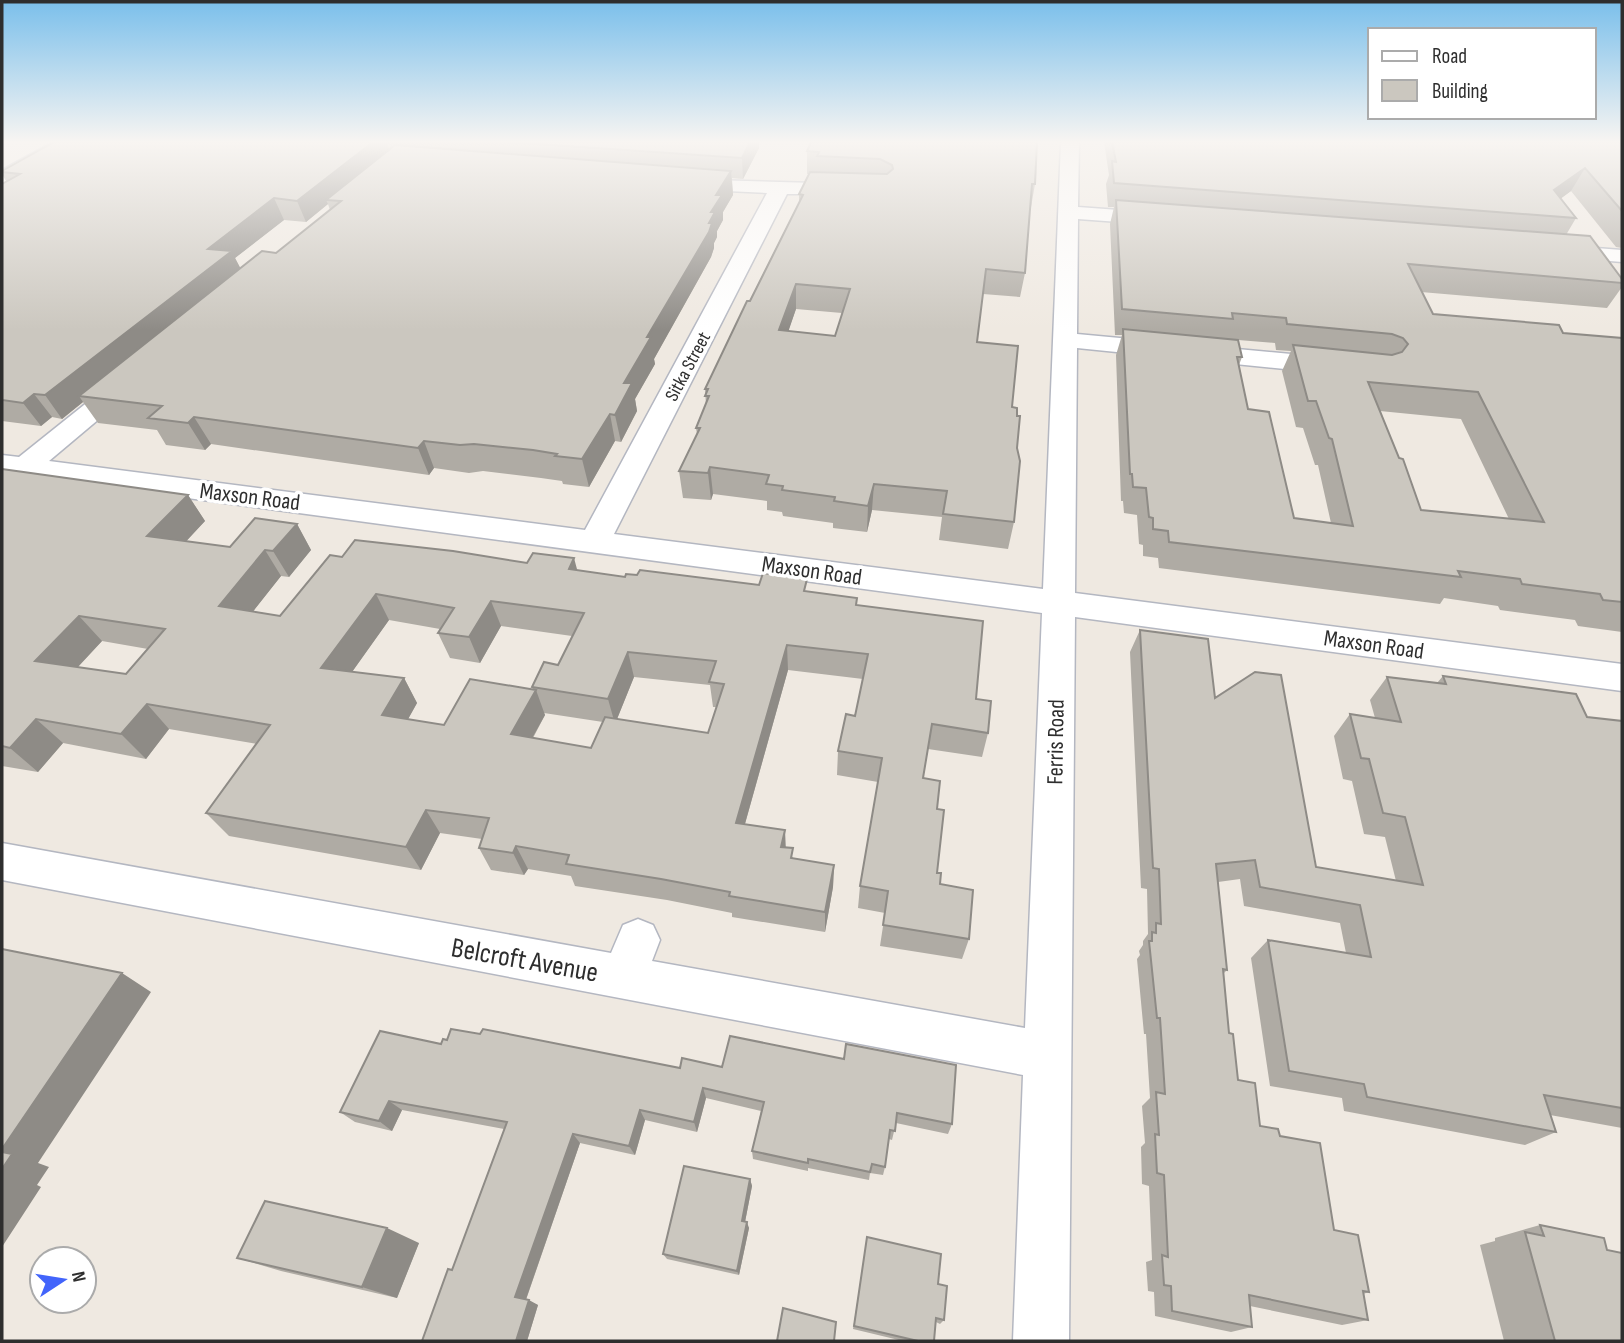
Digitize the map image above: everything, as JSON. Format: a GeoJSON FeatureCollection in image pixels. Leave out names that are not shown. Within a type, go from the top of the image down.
{"type":"FeatureCollection","features":[{"type":"Feature","properties":{"kind":"street","name":"Sitka Street"},"geometry":{"type":"LineString","coordinates":[[595,541],[771,205]]}},
{"type":"Feature","properties":{"kind":"street","name":"Ferris Road"},"geometry":{"type":"LineString","coordinates":[[1041,1341],[1069,205]]}},
{"type":"Feature","properties":{"kind":"street"},"geometry":{"type":"LineString","coordinates":[[1069,212],[1178,221]]}},
{"type":"Feature","properties":{"kind":"street"},"geometry":{"type":"LineString","coordinates":[[1536,249],[1622,256]]}},
{"type":"Feature","properties":{"kind":"street"},"geometry":{"type":"LineString","coordinates":[[1066,340],[1351,368]]}},
{"type":"Feature","properties":{"kind":"street"},"geometry":{"type":"LineString","coordinates":[[13,465],[140,372]]}},
{"type":"Feature","properties":{"kind":"street","name":"Maxson Road"},"geometry":{"type":"LineString","coordinates":[[13,465],[1622,677]]}},
{"type":"Feature","properties":{"kind":"street","name":"Belcroft Avenue"},"geometry":{"type":"LineString","coordinates":[[2,862],[631,958],[691,1005],[1048,1056]]}},
{"type":"Feature","properties":{"kind":"building"},"geometry":{"type":"Polygon","coordinates":[[[2,205],[265,205],[208,249],[232,251],[45,395],[34,394],[23,403],[2,400],[2,205]]]}},
{"type":"Feature","properties":{"kind":"building"},"geometry":{"type":"Polygon","coordinates":[[[336,205],[716,205],[711,212],[715,212],[709,223],[712,223],[709,232],[647,337],[651,337],[624,383],[632,383],[615,415],[610,414],[582,459],[533,450],[474,444],[424,441],[418,448],[194,417],[188,423],[148,418],[162,406],[79,396],[262,251],[276,253],[336,205]]]}},
{"type":"Feature","properties":{"kind":"building"},"geometry":{"type":"Polygon","coordinates":[[[798,205],[1030,205],[1025,273],[986,269],[977,342],[1018,346],[1012,407],[1017,408],[1017,416],[1020,416],[1017,448],[1020,461],[1014,522],[943,514],[947,491],[874,484],[868,506],[834,501],[835,497],[782,490],[783,486],[766,484],[769,475],[710,467],[708,473],[679,471],[700,428],[696,428],[709,396],[705,396],[708,389],[705,389],[747,301],[750,301],[798,205]],[[796,284],[779,330],[835,336],[850,289],[796,284]]]}},
{"type":"Feature","properties":{"kind":"building"},"geometry":{"type":"Polygon","coordinates":[[[1116,205],[1178,205],[1590,236],[1622,279],[1622,283],[1408,264],[1433,314],[1559,325],[1563,333],[1622,338],[1622,602],[1603,600],[1600,594],[1522,584],[1520,579],[1458,571],[1461,577],[1169,542],[1168,531],[1153,529],[1146,488],[1133,487],[1130,474],[1123,329],[1238,340],[1242,357],[1237,357],[1248,409],[1269,412],[1294,518],[1353,526],[1332,439],[1329,438],[1316,401],[1308,401],[1293,345],[1392,355],[1402,352],[1408,344],[1403,338],[1392,334],[1287,324],[1286,318],[1232,313],[1233,319],[1122,309],[1116,205]],[[1368,382],[1399,458],[1403,459],[1421,510],[1544,522],[1478,392],[1368,382]]]}},
{"type":"Feature","properties":{"kind":"building"},"geometry":{"type":"Polygon","coordinates":[[[1400,205],[1566,205],[1576,218],[1400,205]]]}},
{"type":"Feature","properties":{"kind":"building"},"geometry":{"type":"Polygon","coordinates":[[[2,469],[188,495],[147,536],[230,547],[255,518],[297,524],[273,551],[265,550],[219,606],[280,616],[330,555],[342,557],[355,540],[527,563],[533,553],[574,558],[569,569],[625,577],[626,574],[637,575],[640,570],[759,585],[763,573],[807,579],[804,591],[857,598],[856,605],[983,621],[976,699],[991,701],[988,733],[932,724],[923,778],[940,781],[937,809],[944,810],[937,873],[941,873],[940,884],[973,890],[969,939],[883,925],[888,891],[860,886],[882,758],[838,751],[846,714],[855,716],[868,654],[787,645],[736,823],[785,830],[781,847],[793,848],[791,858],[834,865],[825,912],[729,896],[730,892],[661,879],[566,864],[569,855],[516,846],[513,853],[479,848],[489,818],[426,810],[406,847],[206,813],[270,725],[147,704],[121,734],[36,719],[10,748],[2,746],[2,469]],[[376,594],[321,668],[404,678],[382,715],[444,725],[470,679],[536,690],[511,734],[591,748],[605,717],[708,733],[724,684],[709,682],[716,661],[628,652],[608,699],[532,687],[544,662],[558,665],[584,613],[491,601],[469,637],[438,633],[454,608],[376,594]],[[79,616],[35,661],[126,674],[165,629],[79,616]]]}},
{"type":"Feature","properties":{"kind":"building"},"geometry":{"type":"Polygon","coordinates":[[[1140,630],[1208,639],[1215,698],[1255,672],[1281,675],[1316,867],[1423,885],[1405,817],[1383,813],[1369,759],[1361,758],[1350,714],[1401,722],[1387,677],[1446,684],[1443,676],[1576,694],[1587,717],[1622,721],[1622,1108],[1544,1095],[1556,1132],[1367,1097],[1364,1084],[1289,1071],[1268,940],[1371,957],[1360,905],[1260,887],[1255,860],[1216,864],[1227,970],[1223,969],[1229,1033],[1233,1034],[1238,1080],[1255,1083],[1260,1126],[1278,1129],[1280,1136],[1320,1143],[1334,1230],[1358,1235],[1369,1292],[1363,1291],[1368,1320],[1249,1295],[1252,1327],[1172,1311],[1171,1286],[1164,1285],[1162,1255],[1168,1257],[1164,1175],[1157,1173],[1155,1134],[1159,1135],[1156,1092],[1165,1094],[1160,1018],[1157,1018],[1149,941],[1152,941],[1152,932],[1156,933],[1156,923],[1161,924],[1159,869],[1153,868],[1140,630]]]}},
{"type":"Feature","properties":{"kind":"building"},"geometry":{"type":"Polygon","coordinates":[[[2,949],[122,973],[2,1149],[2,949]]]}},
{"type":"Feature","properties":{"kind":"building"},"geometry":{"type":"Polygon","coordinates":[[[451,1029],[480,1034],[483,1029],[680,1068],[682,1058],[722,1067],[730,1036],[844,1059],[846,1044],[956,1065],[952,1124],[897,1113],[895,1131],[890,1130],[885,1167],[872,1164],[870,1172],[752,1151],[764,1102],[703,1088],[694,1122],[640,1110],[629,1146],[573,1134],[515,1297],[529,1300],[516,1341],[422,1341],[448,1269],[452,1270],[507,1122],[389,1101],[379,1121],[340,1112],[380,1031],[441,1044],[443,1039],[447,1040],[451,1029]]]}},
{"type":"Feature","properties":{"kind":"building"},"geometry":{"type":"Polygon","coordinates":[[[2,1152],[12,1154],[2,1169],[2,1152]]]}},
{"type":"Feature","properties":{"kind":"building"},"geometry":{"type":"Polygon","coordinates":[[[684,1166],[750,1179],[742,1221],[747,1222],[737,1271],[663,1254],[684,1166]]]}},
{"type":"Feature","properties":{"kind":"building"},"geometry":{"type":"Polygon","coordinates":[[[265,1201],[387,1228],[362,1287],[237,1258],[265,1201]]]}},
{"type":"Feature","properties":{"kind":"building"},"geometry":{"type":"Polygon","coordinates":[[[1540,1225],[1604,1238],[1607,1250],[1622,1253],[1622,1341],[1555,1341],[1525,1232],[1544,1236],[1540,1225]]]}},
{"type":"Feature","properties":{"kind":"building"},"geometry":{"type":"Polygon","coordinates":[[[867,1237],[941,1254],[938,1284],[947,1286],[944,1320],[936,1318],[934,1341],[918,1341],[854,1326],[867,1237]]]}},
{"type":"Feature","properties":{"kind":"building"},"geometry":{"type":"Polygon","coordinates":[[[783,1308],[836,1322],[834,1341],[777,1341],[783,1308]]]}}]}
